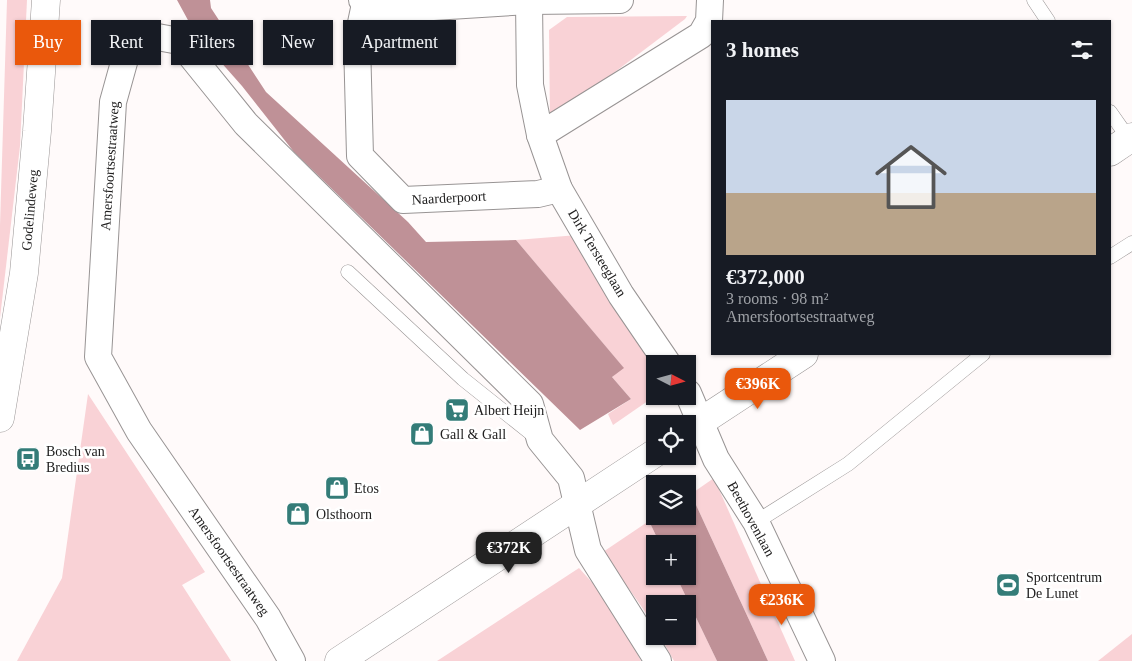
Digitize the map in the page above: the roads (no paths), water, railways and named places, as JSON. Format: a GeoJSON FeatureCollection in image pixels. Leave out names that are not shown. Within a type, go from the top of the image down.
{"type":"FeatureCollection","features":[{"type":"Feature","properties":{"kind":"street","name":"Godelindeweg"},"geometry":{"type":"LineString","coordinates":[[0,418],[24,273],[37,131],[46,0]]}},
{"type":"Feature","properties":{"kind":"street"},"geometry":{"type":"LineString","coordinates":[[363,2],[385,10],[529,1],[620,0]]}},
{"type":"Feature","properties":{"kind":"street"},"geometry":{"type":"LineString","coordinates":[[540,135],[701,35],[709,21],[710,0]]}},
{"type":"Feature","properties":{"kind":"street","name":"Dirk Tersteeglaan"},"geometry":{"type":"LineString","coordinates":[[529,1],[530,84],[540,135],[559,189],[621,295],[662,355]]}},
{"type":"Feature","properties":{"kind":"street","name":"Naarderpoort"},"geometry":{"type":"LineString","coordinates":[[363,2],[357,42],[360,156],[403,200],[538,194],[559,189]]}},
{"type":"Feature","properties":{"kind":"street","name":"Amersfoortsestraatweg"},"geometry":{"type":"LineString","coordinates":[[292,661],[268,618],[139,431],[98,357],[113,102],[128,48],[152,36],[179,41],[246,124],[530,404],[540,440],[571,478],[588,550],[658,661]]}},
{"type":"Feature","properties":{"kind":"street"},"geometry":{"type":"LineString","coordinates":[[696,425],[802,355]]}},
{"type":"Feature","properties":{"kind":"street","name":"Beethovenlaan"},"geometry":{"type":"LineString","coordinates":[[696,429],[756,522],[822,661]]}},
{"type":"Feature","properties":{"kind":"street"},"geometry":{"type":"LineString","coordinates":[[339,661],[646,459]]}},
{"type":"Feature","properties":{"kind":"lane"},"geometry":{"type":"LineString","coordinates":[[1034,0],[1047,20]]}},
{"type":"Feature","properties":{"kind":"lane"},"geometry":{"type":"LineString","coordinates":[[1111,114],[1126,143]]}},
{"type":"Feature","properties":{"kind":"lane"},"geometry":{"type":"LineString","coordinates":[[1111,255],[1132,243]]}},
{"type":"Feature","properties":{"kind":"lane"},"geometry":{"type":"LineString","coordinates":[[348,272],[463,378],[540,440]]}},
{"type":"Feature","properties":{"kind":"lane"},"geometry":{"type":"LineString","coordinates":[[756,522],[848,464],[980,356]]}},
{"type":"Feature","properties":{"kind":"place","name":"Albert Heijn"},"geometry":{"type":"Point","coordinates":[457,410]}},
{"type":"Feature","properties":{"kind":"place","name":"Gall & Gall"},"geometry":{"type":"Point","coordinates":[422,434]}},
{"type":"Feature","properties":{"kind":"place","name":"Bosch van Bredius"},"geometry":{"type":"Point","coordinates":[28,459]}},
{"type":"Feature","properties":{"kind":"place","name":"Etos"},"geometry":{"type":"Point","coordinates":[337,488]}},
{"type":"Feature","properties":{"kind":"place","name":"Olsthoorn"},"geometry":{"type":"Point","coordinates":[298,514]}},
{"type":"Feature","properties":{"kind":"place","name":"Sportcentrum De Lunet"},"geometry":{"type":"Point","coordinates":[1008,585]}}]}
